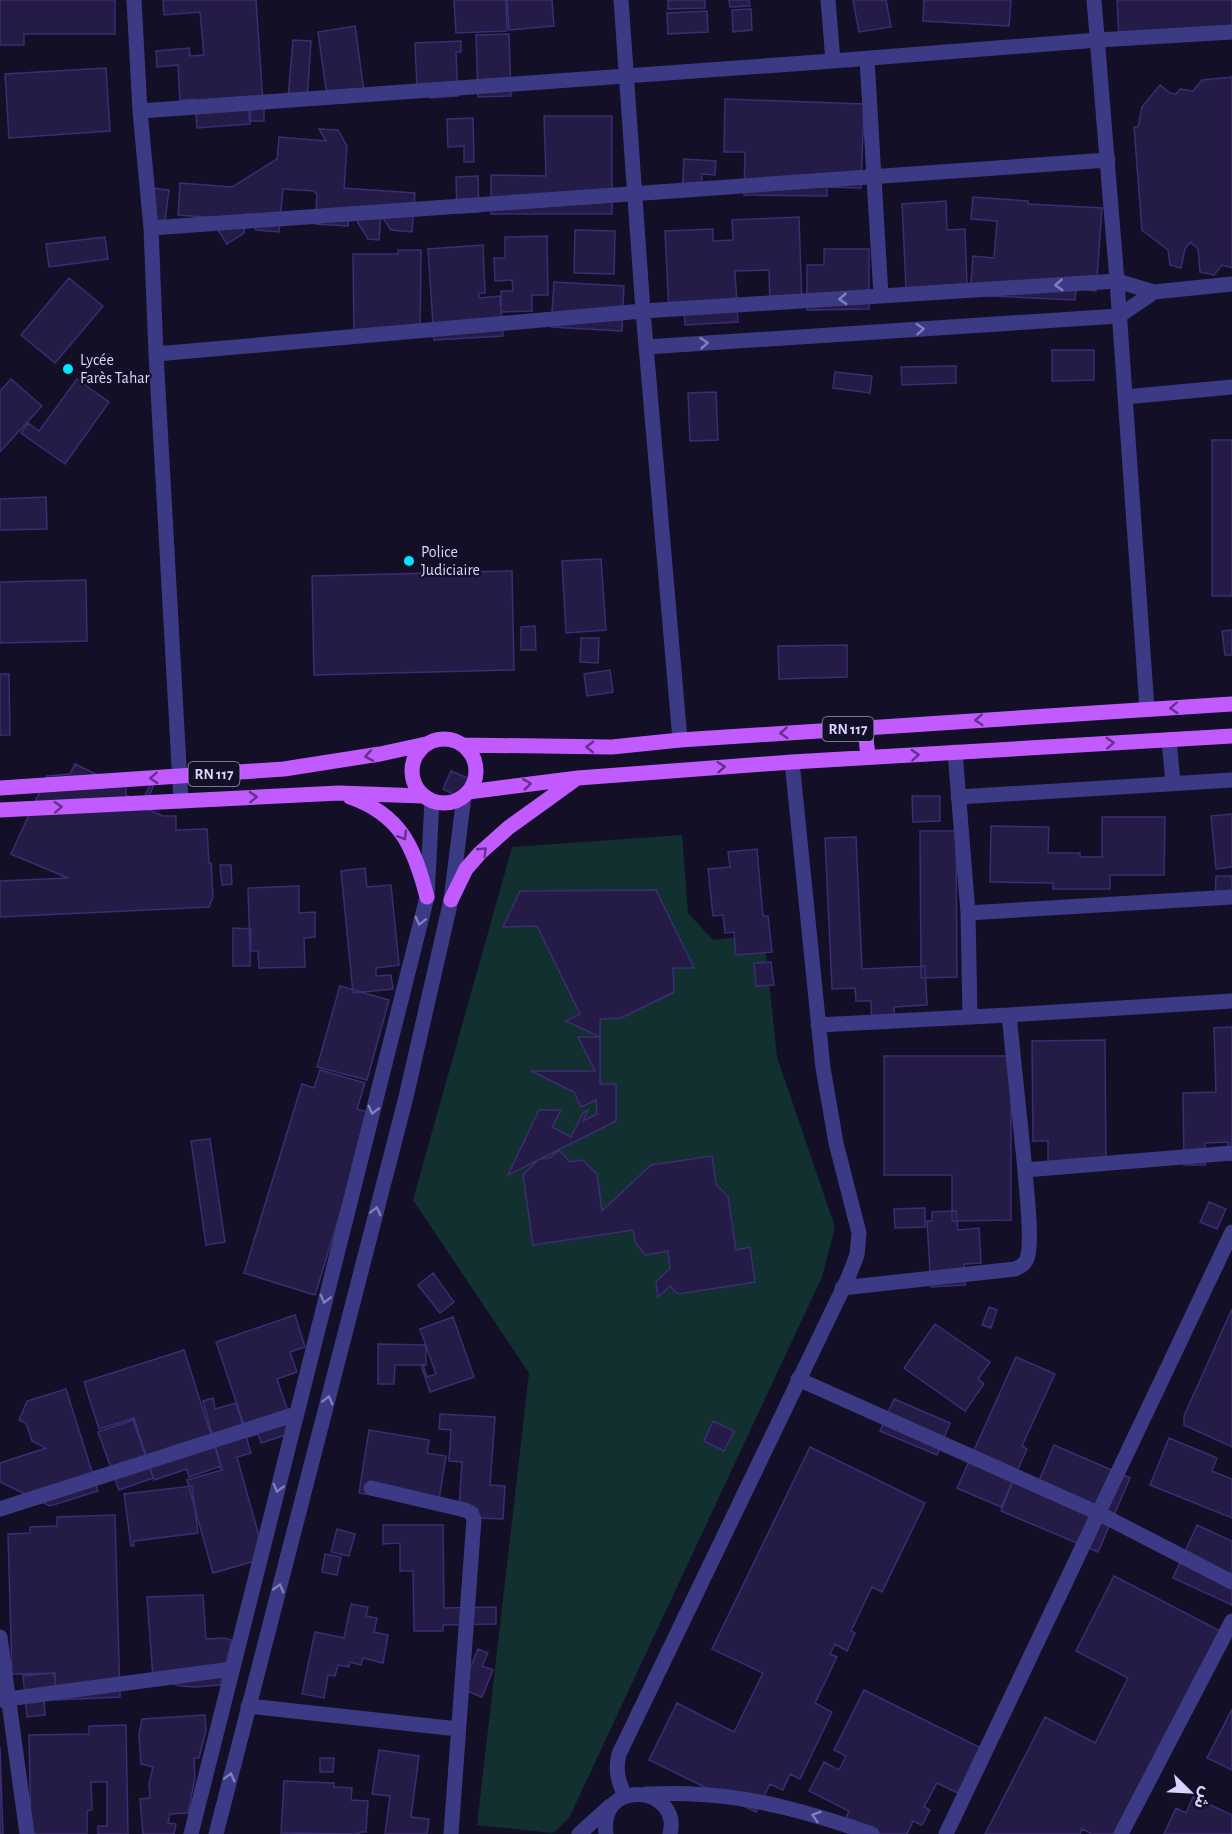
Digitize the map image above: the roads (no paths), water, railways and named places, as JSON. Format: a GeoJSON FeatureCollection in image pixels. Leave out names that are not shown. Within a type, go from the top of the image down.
{"type":"FeatureCollection","features":[{"type":"Feature","properties":{"kind":"main road","name":"RN 117"},"geometry":{"type":"LineString","coordinates":[[463,745],[612,747],[680,740],[1232,704]]}},
{"type":"Feature","properties":{"kind":"main road"},"geometry":{"type":"LineString","coordinates":[[865,728],[868,757]]}},
{"type":"Feature","properties":{"kind":"main road","name":"RN 117"},"geometry":{"type":"LineString","coordinates":[[466,794],[578,778],[868,757],[1232,736]]}},
{"type":"Feature","properties":{"kind":"main road"},"geometry":{"type":"LineString","coordinates":[[435,740],[454,740],[463,745],[471,753],[475,762],[474,783],[466,794],[454,801],[443,803],[428,798],[417,788],[413,779],[412,769],[419,751],[426,744],[435,740]]}},
{"type":"Feature","properties":{"kind":"main road","name":"RN 117"},"geometry":{"type":"LineString","coordinates":[[0,788],[284,770],[426,744]]}},
{"type":"Feature","properties":{"kind":"main road"},"geometry":{"type":"LineString","coordinates":[[451,900],[466,869],[480,853],[508,828],[578,778]]}},
{"type":"Feature","properties":{"kind":"main road","name":"RN 117"},"geometry":{"type":"LineString","coordinates":[[0,810],[339,793],[428,798]]}},
{"type":"Feature","properties":{"kind":"main road"},"geometry":{"type":"LineString","coordinates":[[339,793],[364,802],[380,811],[400,830],[419,868],[427,897]]}},
{"type":"Feature","properties":{"kind":"street"},"geometry":{"type":"LineString","coordinates":[[134,0],[140,111],[151,228],[181,801]]}},
{"type":"Feature","properties":{"kind":"street"},"geometry":{"type":"LineString","coordinates":[[621,0],[643,311],[680,740]]}},
{"type":"Feature","properties":{"kind":"street"},"geometry":{"type":"LineString","coordinates":[[828,0],[833,61]]}},
{"type":"Feature","properties":{"kind":"street"},"geometry":{"type":"LineString","coordinates":[[1094,0],[1117,281],[1146,709]]}},
{"type":"Feature","properties":{"kind":"street"},"geometry":{"type":"LineString","coordinates":[[140,111],[833,61],[1098,39],[1232,32]]}},
{"type":"Feature","properties":{"kind":"street"},"geometry":{"type":"LineString","coordinates":[[867,58],[881,296]]}},
{"type":"Feature","properties":{"kind":"street"},"geometry":{"type":"LineString","coordinates":[[151,228],[1108,160]]}},
{"type":"Feature","properties":{"kind":"street"},"geometry":{"type":"LineString","coordinates":[[156,354],[643,311],[1117,281],[1154,292],[1232,284]]}},
{"type":"Feature","properties":{"kind":"street"},"geometry":{"type":"LineString","coordinates":[[646,347],[1119,316],[1154,292]]}},
{"type":"Feature","properties":{"kind":"street"},"geometry":{"type":"LineString","coordinates":[[1125,397],[1232,387]]}},
{"type":"Feature","properties":{"kind":"street"},"geometry":{"type":"LineString","coordinates":[[1169,740],[1173,783]]}},
{"type":"Feature","properties":{"kind":"street"},"geometry":{"type":"LineString","coordinates":[[955,752],[968,913],[970,1017]]}},
{"type":"Feature","properties":{"kind":"street"},"geometry":{"type":"LineString","coordinates":[[620,1799],[616,1765],[619,1754],[857,1255],[859,1233],[836,1143],[823,1068],[792,762]]}},
{"type":"Feature","properties":{"kind":"street"},"geometry":{"type":"LineString","coordinates":[[958,797],[1232,780]]}},
{"type":"Feature","properties":{"kind":"street"},"geometry":{"type":"LineString","coordinates":[[216,1834],[406,1097],[451,900],[466,794]]}},
{"type":"Feature","properties":{"kind":"street"},"geometry":{"type":"LineString","coordinates":[[191,1834],[427,897],[428,798]]}},
{"type":"Feature","properties":{"kind":"street"},"geometry":{"type":"LineString","coordinates":[[968,913],[1232,897]]}},
{"type":"Feature","properties":{"kind":"street"},"geometry":{"type":"LineString","coordinates":[[818,1025],[1232,1001]]}},
{"type":"Feature","properties":{"kind":"street"},"geometry":{"type":"LineString","coordinates":[[842,1288],[1014,1269],[1020,1267],[1027,1259],[1029,1246],[1024,1170],[1009,1015]]}},
{"type":"Feature","properties":{"kind":"street"},"geometry":{"type":"LineString","coordinates":[[1024,1170],[1232,1153]]}},
{"type":"Feature","properties":{"kind":"street"},"geometry":{"type":"LineString","coordinates":[[946,1834],[1232,1232]]}},
{"type":"Feature","properties":{"kind":"street"},"geometry":{"type":"LineString","coordinates":[[798,1378],[1098,1513],[1232,1582]]}},
{"type":"Feature","properties":{"kind":"street"},"geometry":{"type":"LineString","coordinates":[[0,1509],[297,1414]]}},
{"type":"Feature","properties":{"kind":"street"},"geometry":{"type":"LineString","coordinates":[[371,1488],[465,1510],[474,1519],[451,1834]]}},
{"type":"Feature","properties":{"kind":"street"},"geometry":{"type":"LineString","coordinates":[[1121,1834],[1232,1621]]}},
{"type":"Feature","properties":{"kind":"street"},"geometry":{"type":"LineString","coordinates":[[0,1637],[4,1700],[27,1834]]}},
{"type":"Feature","properties":{"kind":"street"},"geometry":{"type":"LineString","coordinates":[[4,1700],[232,1669]]}},
{"type":"Feature","properties":{"kind":"street"},"geometry":{"type":"LineString","coordinates":[[248,1707],[458,1729]]}},
{"type":"Feature","properties":{"kind":"street"},"geometry":{"type":"LineString","coordinates":[[579,1834],[620,1799],[635,1793],[693,1794],[741,1799],[799,1811],[872,1834]]}},
{"type":"Feature","properties":{"kind":"street"},"geometry":{"type":"LineString","coordinates":[[646,1794],[657,1799],[665,1807],[670,1817],[669,1834]]}},
{"type":"Feature","properties":{"kind":"street"},"geometry":{"type":"LineString","coordinates":[[606,1834],[605,1821],[609,1811],[620,1799]]}},
{"type":"Feature","properties":{"kind":"place","name":"Lycée Farès Tahar"},"geometry":{"type":"Point","coordinates":[68,369]}},
{"type":"Feature","properties":{"kind":"place","name":"Police Judiciaire"},"geometry":{"type":"Point","coordinates":[409,561]}}]}
